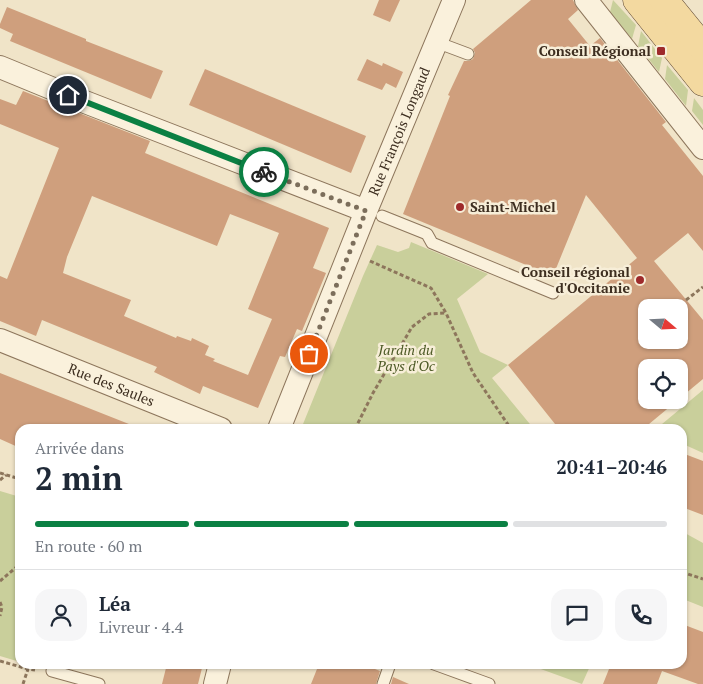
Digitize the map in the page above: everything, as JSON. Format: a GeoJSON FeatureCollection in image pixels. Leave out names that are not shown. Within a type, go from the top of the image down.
{"type":"FeatureCollection","features":[{"type":"Feature","properties":{"kind":"main road"},"geometry":{"type":"LineString","coordinates":[[637,0],[703,82]]}},
{"type":"Feature","properties":{"kind":"main road"},"geometry":{"type":"LineString","coordinates":[[664,0],[703,48]]}},
{"type":"Feature","properties":{"kind":"main road"},"geometry":{"type":"LineString","coordinates":[[688,0],[703,21]]}},
{"type":"Feature","properties":{"kind":"street","name":"Rue François Longaud"},"geometry":{"type":"LineString","coordinates":[[281,424],[374,214],[436,42],[454,0]]}},
{"type":"Feature","properties":{"kind":"street"},"geometry":{"type":"LineString","coordinates":[[586,0],[703,148]]}},
{"type":"Feature","properties":{"kind":"street"},"geometry":{"type":"LineString","coordinates":[[0,67],[374,214]]}},
{"type":"Feature","properties":{"kind":"street","name":"Rue des Saules"},"geometry":{"type":"LineString","coordinates":[[0,340],[210,424]]}},
{"type":"Feature","properties":{"kind":"street"},"geometry":{"type":"LineString","coordinates":[[216,684],[219,669]]}},
{"type":"Feature","properties":{"kind":"lane"},"geometry":{"type":"LineString","coordinates":[[436,42],[468,54]]}},
{"type":"Feature","properties":{"kind":"lane"},"geometry":{"type":"LineString","coordinates":[[374,214],[427,234],[432,243],[553,293]]}},
{"type":"Feature","properties":{"kind":"lane"},"geometry":{"type":"LineString","coordinates":[[383,684],[388,669]]}},
{"type":"Feature","properties":{"kind":"lane"},"geometry":{"type":"LineString","coordinates":[[448,669],[490,684]]}},
{"type":"Feature","properties":{"kind":"lane"},"geometry":{"type":"LineString","coordinates":[[52,671],[99,684]]}},
{"type":"Feature","properties":{"kind":"path"},"geometry":{"type":"LineString","coordinates":[[365,260],[431,288],[446,313],[473,373],[508,424]]}},
{"type":"Feature","properties":{"kind":"path"},"geometry":{"type":"LineString","coordinates":[[687,299],[703,287]]}},
{"type":"Feature","properties":{"kind":"path"},"geometry":{"type":"LineString","coordinates":[[357,424],[372,393],[412,327],[429,314],[446,313]]}},
{"type":"Feature","properties":{"kind":"path"},"geometry":{"type":"LineString","coordinates":[[0,473],[15,478]]}},
{"type":"Feature","properties":{"kind":"path"},"geometry":{"type":"LineString","coordinates":[[0,480],[6,475]]}},
{"type":"Feature","properties":{"kind":"path"},"geometry":{"type":"LineString","coordinates":[[0,581],[15,568]]}},
{"type":"Feature","properties":{"kind":"path"},"geometry":{"type":"LineString","coordinates":[[687,574],[703,579]]}},
{"type":"Feature","properties":{"kind":"path"},"geometry":{"type":"LineString","coordinates":[[0,602],[2,607],[0,616]]}},
{"type":"Feature","properties":{"kind":"path"},"geometry":{"type":"LineString","coordinates":[[0,660],[15,665]]}},
{"type":"Feature","properties":{"kind":"path"},"geometry":{"type":"LineString","coordinates":[[23,684],[28,669],[52,671]]}},
{"type":"Feature","properties":{"kind":"green space"},"geometry":{"type":"Polygon","coordinates":[[[613,0],[636,25],[632,39],[610,12],[613,0]]]}},
{"type":"Feature","properties":{"kind":"green space"},"geometry":{"type":"Polygon","coordinates":[[[641,31],[662,58],[659,72],[638,46],[641,31]]]}},
{"type":"Feature","properties":{"kind":"green space"},"geometry":{"type":"Polygon","coordinates":[[[667,65],[688,90],[686,106],[665,79],[667,65]]]}},
{"type":"Feature","properties":{"kind":"green space"},"geometry":{"type":"Polygon","coordinates":[[[694,98],[703,110],[703,125],[692,111],[694,98]]]}},
{"type":"Feature","properties":{"kind":"green space","name":"Jardin du Pays d'Oc"},"geometry":{"type":"Polygon","coordinates":[[[411,242],[488,274],[457,299],[480,352],[508,365],[492,378],[530,424],[303,424],[377,245],[398,252],[409,248],[411,242]]]}},
{"type":"Feature","properties":{"kind":"green space"},"geometry":{"type":"Polygon","coordinates":[[[703,390],[703,453],[687,446],[687,424],[662,424],[680,409],[688,409],[688,402],[703,390]]]}},
{"type":"Feature","properties":{"kind":"green space"},"geometry":{"type":"Polygon","coordinates":[[[0,491],[15,496],[15,660],[0,656],[0,491]]]}},
{"type":"Feature","properties":{"kind":"green space"},"geometry":{"type":"Polygon","coordinates":[[[687,534],[703,543],[703,607],[687,601],[687,534]]]}},
{"type":"Feature","properties":{"kind":"green space"},"geometry":{"type":"Polygon","coordinates":[[[541,669],[589,669],[582,684],[541,669]]]}},
{"type":"Feature","properties":{"kind":"building"},"geometry":{"type":"Polygon","coordinates":[[[379,0],[400,0],[390,22],[373,15],[379,0]]]}},
{"type":"Feature","properties":{"kind":"building"},"geometry":{"type":"Polygon","coordinates":[[[531,0],[573,0],[578,10],[568,19],[590,46],[600,38],[666,122],[662,125],[703,176],[703,251],[688,233],[654,261],[686,299],[638,299],[638,349],[688,349],[688,302],[703,320],[703,379],[688,392],[688,359],[638,359],[638,409],[667,409],[649,424],[555,424],[508,365],[637,258],[586,195],[553,276],[403,214],[450,96],[448,95],[464,61],[473,59],[475,53],[473,49],[531,0]]]}},
{"type":"Feature","properties":{"kind":"building"},"geometry":{"type":"Polygon","coordinates":[[[7,7],[163,71],[151,99],[10,41],[13,34],[0,28],[7,7]]]}},
{"type":"Feature","properties":{"kind":"building"},"geometry":{"type":"Polygon","coordinates":[[[367,59],[382,66],[383,63],[403,72],[396,88],[386,83],[382,90],[357,80],[367,59]]]}},
{"type":"Feature","properties":{"kind":"building"},"geometry":{"type":"Polygon","coordinates":[[[205,69],[366,136],[351,173],[189,105],[205,69]]]}},
{"type":"Feature","properties":{"kind":"building"},"geometry":{"type":"Polygon","coordinates":[[[23,91],[150,141],[145,153],[329,228],[313,268],[326,273],[302,331],[297,329],[285,357],[280,356],[258,408],[203,386],[200,394],[154,372],[157,367],[42,320],[36,336],[0,321],[0,276],[7,279],[59,148],[0,124],[0,99],[16,105],[23,91]],[[92,196],[67,257],[63,273],[131,300],[124,316],[176,338],[177,336],[191,341],[192,338],[209,346],[205,355],[215,359],[213,361],[248,375],[272,319],[248,309],[279,233],[230,214],[217,246],[92,196]]]}},
{"type":"Feature","properties":{"kind":"building"},"geometry":{"type":"Polygon","coordinates":[[[0,373],[129,424],[15,424],[15,446],[0,439],[0,373]]]}},
{"type":"Feature","properties":{"kind":"building"},"geometry":{"type":"Polygon","coordinates":[[[687,455],[703,461],[703,515],[687,509],[687,455]]]}},
{"type":"Feature","properties":{"kind":"building"},"geometry":{"type":"Polygon","coordinates":[[[687,626],[703,632],[703,684],[698,684],[662,671],[657,684],[603,684],[609,669],[687,669],[687,626]]]}},
{"type":"Feature","properties":{"kind":"building"},"geometry":{"type":"Polygon","coordinates":[[[166,669],[202,669],[198,684],[162,684],[166,669]]]}},
{"type":"Feature","properties":{"kind":"building"},"geometry":{"type":"Polygon","coordinates":[[[317,669],[375,669],[380,671],[376,684],[311,684],[317,669]]]}},
{"type":"Feature","properties":{"kind":"building"},"geometry":{"type":"Polygon","coordinates":[[[393,677],[409,684],[391,684],[393,677]]]}},
{"type":"Feature","properties":{"kind":"way so far"},"geometry":{"type":"LineString","coordinates":[[264,172],[366,211],[309,354]]}},
{"type":"Feature","properties":{"kind":"place","name":"Conseil Régional"},"geometry":{"type":"Point","coordinates":[661,51]}},
{"type":"Feature","properties":{"kind":"place","name":"Saint-Michel"},"geometry":{"type":"Point","coordinates":[460,207]}},
{"type":"Feature","properties":{"kind":"place","name":"Conseil régional d'Occitanie"},"geometry":{"type":"Point","coordinates":[640,280]}},
{"type":"Feature","properties":{"kind":"route"},"geometry":{"type":"LineString","coordinates":[[68,95],[264,172]]}}]}
